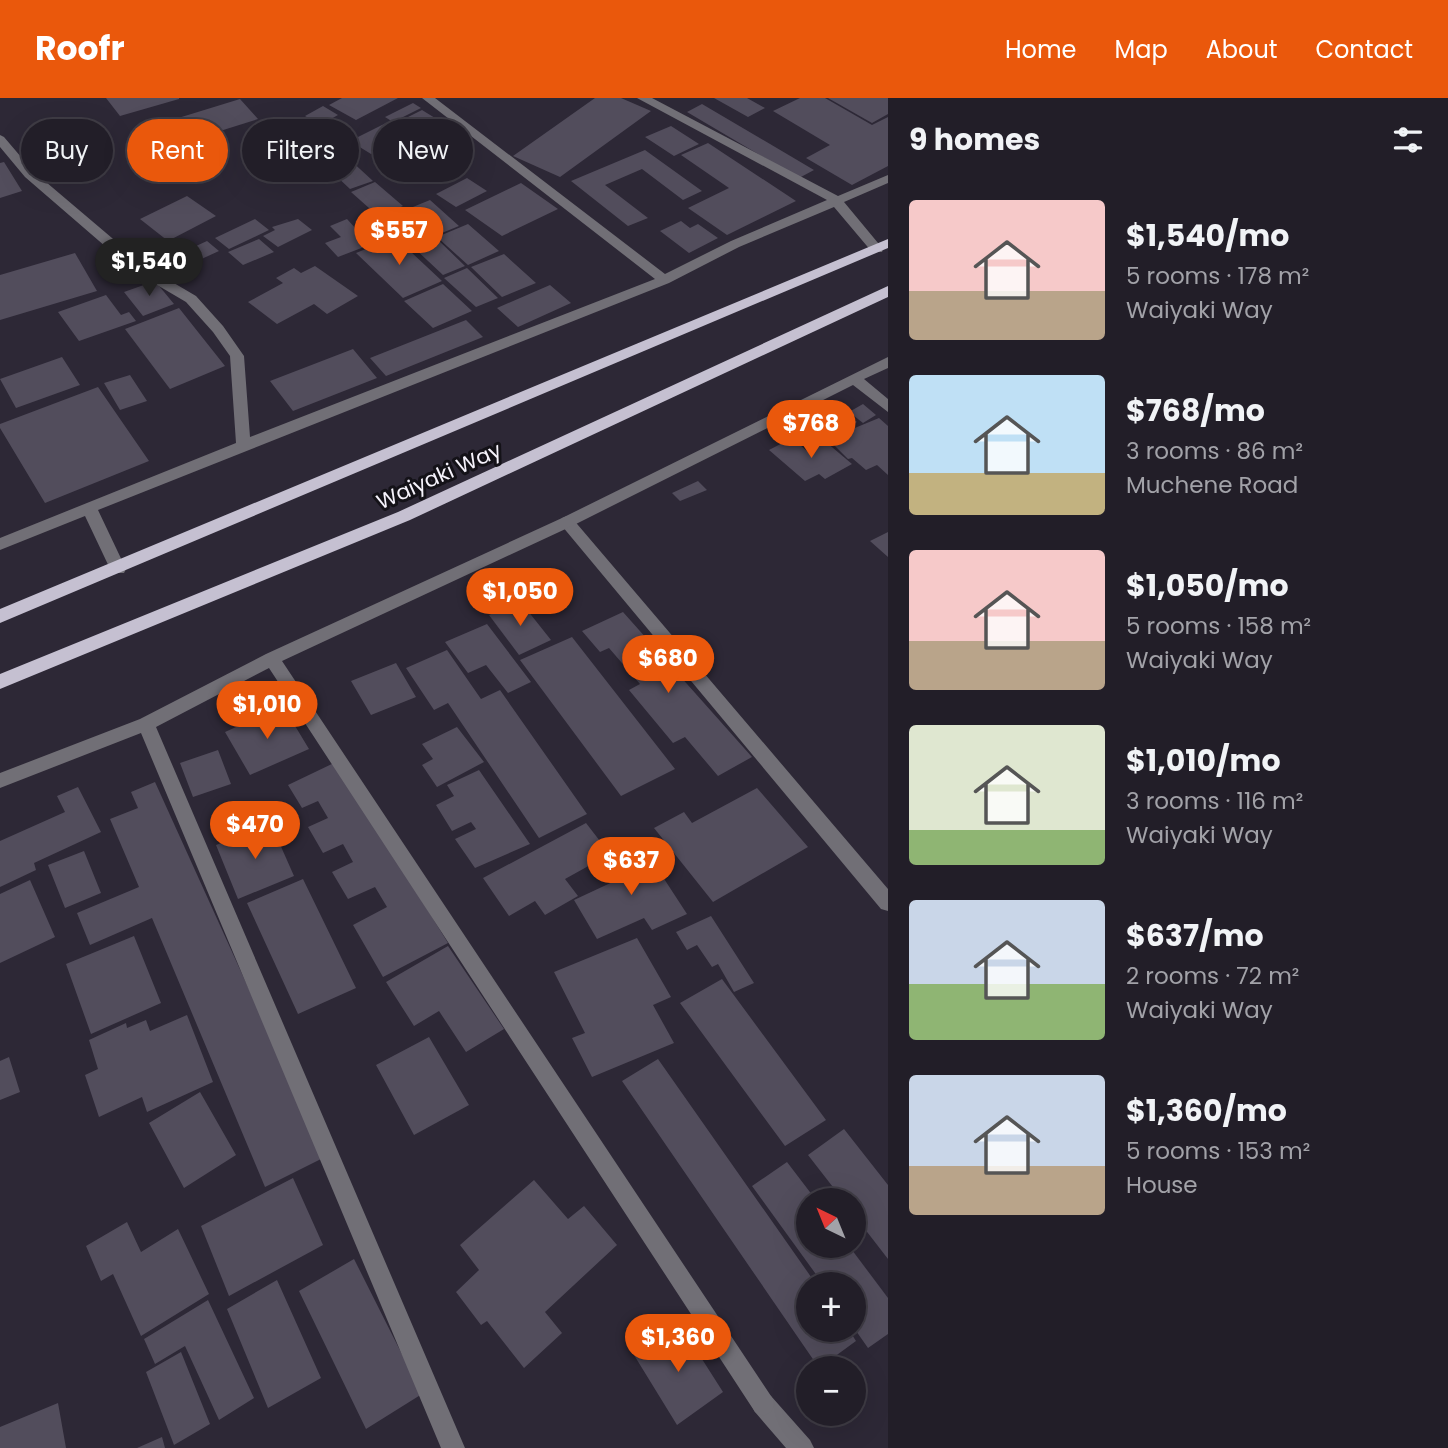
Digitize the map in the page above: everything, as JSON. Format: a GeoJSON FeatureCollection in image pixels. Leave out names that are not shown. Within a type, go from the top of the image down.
{"type":"FeatureCollection","features":[{"type":"Feature","properties":{"kind":"highway","name":"Waiyaki Way"},"geometry":{"type":"LineString","coordinates":[[0,616],[118,569],[882,246]]}},
{"type":"Feature","properties":{"kind":"highway","name":"Waiyaki Way"},"geometry":{"type":"LineString","coordinates":[[0,682],[404,516],[888,290]]}},
{"type":"Feature","properties":{"kind":"street"},"geometry":{"type":"LineString","coordinates":[[428,98],[543,184],[664,280]]}},
{"type":"Feature","properties":{"kind":"street"},"geometry":{"type":"LineString","coordinates":[[643,98],[834,200],[882,246]]}},
{"type":"Feature","properties":{"kind":"street"},"geometry":{"type":"LineString","coordinates":[[0,139],[29,174],[140,269],[191,299],[218,329],[237,356],[243,445]]}},
{"type":"Feature","properties":{"kind":"street"},"geometry":{"type":"LineString","coordinates":[[0,544],[243,445],[664,280],[734,244],[888,179]]}},
{"type":"Feature","properties":{"kind":"street"},"geometry":{"type":"LineString","coordinates":[[0,781],[146,724],[272,659],[567,522],[888,362]]}},
{"type":"Feature","properties":{"kind":"street"},"geometry":{"type":"LineString","coordinates":[[855,379],[888,407]]}},
{"type":"Feature","properties":{"kind":"street"},"geometry":{"type":"LineString","coordinates":[[89,508],[118,569]]}},
{"type":"Feature","properties":{"kind":"street"},"geometry":{"type":"LineString","coordinates":[[567,522],[888,903]]}},
{"type":"Feature","properties":{"kind":"street"},"geometry":{"type":"LineString","coordinates":[[272,659],[763,1404],[802,1448]]}},
{"type":"Feature","properties":{"kind":"street"},"geometry":{"type":"LineString","coordinates":[[146,724],[453,1448]]}},
{"type":"Feature","properties":{"kind":"building"},"geometry":{"type":"Polygon","coordinates":[[[106,98],[179,98],[179,99],[120,116],[106,98]]]}},
{"type":"Feature","properties":{"kind":"building"},"geometry":{"type":"Polygon","coordinates":[[[342,98],[398,98],[358,119],[329,105],[342,98]]]}},
{"type":"Feature","properties":{"kind":"building"},"geometry":{"type":"Polygon","coordinates":[[[595,98],[621,98],[651,111],[560,177],[513,156],[595,98]]]}},
{"type":"Feature","properties":{"kind":"building"},"geometry":{"type":"Polygon","coordinates":[[[714,98],[747,98],[765,108],[748,117],[714,98]]]}},
{"type":"Feature","properties":{"kind":"building"},"geometry":{"type":"Polygon","coordinates":[[[800,98],[825,98],[872,125],[888,117],[888,166],[852,185],[806,158],[830,145],[773,111],[800,98]]]}},
{"type":"Feature","properties":{"kind":"building"},"geometry":{"type":"Polygon","coordinates":[[[828,98],[888,98],[888,114],[872,123],[828,98]]]}},
{"type":"Feature","properties":{"kind":"building"},"geometry":{"type":"Polygon","coordinates":[[[240,99],[258,119],[242,119],[242,124],[228,128],[228,119],[175,119],[240,99]]]}},
{"type":"Feature","properties":{"kind":"building"},"geometry":{"type":"Polygon","coordinates":[[[413,103],[421,108],[399,119],[385,117],[413,103]]]}},
{"type":"Feature","properties":{"kind":"building"},"geometry":{"type":"Polygon","coordinates":[[[702,104],[814,170],[799,178],[687,112],[702,104]]]}},
{"type":"Feature","properties":{"kind":"building"},"geometry":{"type":"Polygon","coordinates":[[[323,106],[338,115],[331,119],[310,119],[305,116],[323,106]]]}},
{"type":"Feature","properties":{"kind":"building"},"geometry":{"type":"Polygon","coordinates":[[[422,110],[437,119],[404,119],[422,110]]]}},
{"type":"Feature","properties":{"kind":"building"},"geometry":{"type":"Polygon","coordinates":[[[671,126],[699,144],[674,156],[645,137],[671,126]]]}},
{"type":"Feature","properties":{"kind":"building"},"geometry":{"type":"Polygon","coordinates":[[[373,130],[373,153],[359,147],[359,136],[373,130]]]}},
{"type":"Feature","properties":{"kind":"building"},"geometry":{"type":"Polygon","coordinates":[[[708,143],[796,201],[727,235],[688,208],[729,188],[681,155],[708,143]]]}},
{"type":"Feature","properties":{"kind":"building"},"geometry":{"type":"Polygon","coordinates":[[[645,150],[702,191],[683,200],[642,169],[605,185],[648,218],[628,226],[571,181],[645,150]]]}},
{"type":"Feature","properties":{"kind":"building"},"geometry":{"type":"Polygon","coordinates":[[[4,162],[22,191],[0,198],[0,163],[4,162]]]}},
{"type":"Feature","properties":{"kind":"building"},"geometry":{"type":"Polygon","coordinates":[[[359,168],[373,181],[350,189],[343,182],[359,182],[359,168]]]}},
{"type":"Feature","properties":{"kind":"building"},"geometry":{"type":"Polygon","coordinates":[[[375,182],[403,206],[378,216],[351,192],[375,182]]]}},
{"type":"Feature","properties":{"kind":"building"},"geometry":{"type":"Polygon","coordinates":[[[459,182],[473,182],[487,191],[456,207],[436,194],[459,182]]]}},
{"type":"Feature","properties":{"kind":"building"},"geometry":{"type":"Polygon","coordinates":[[[521,183],[558,209],[502,236],[465,210],[521,183]]]}},
{"type":"Feature","properties":{"kind":"building"},"geometry":{"type":"Polygon","coordinates":[[[187,196],[216,216],[168,241],[140,219],[187,196]]]}},
{"type":"Feature","properties":{"kind":"building"},"geometry":{"type":"Polygon","coordinates":[[[430,200],[459,226],[437,235],[408,209],[430,200]]]}},
{"type":"Feature","properties":{"kind":"building"},"geometry":{"type":"Polygon","coordinates":[[[402,210],[431,235],[409,245],[380,220],[402,210]]]}},
{"type":"Feature","properties":{"kind":"building"},"geometry":{"type":"Polygon","coordinates":[[[255,219],[269,230],[229,249],[215,238],[255,219]]]}},
{"type":"Feature","properties":{"kind":"building"},"geometry":{"type":"Polygon","coordinates":[[[298,219],[312,230],[278,247],[263,236],[275,230],[272,227],[298,219]]]}},
{"type":"Feature","properties":{"kind":"building"},"geometry":{"type":"Polygon","coordinates":[[[347,219],[357,230],[376,223],[390,237],[338,257],[325,243],[341,237],[330,226],[347,219]]]}},
{"type":"Feature","properties":{"kind":"building"},"geometry":{"type":"Polygon","coordinates":[[[681,221],[690,228],[698,224],[718,238],[689,253],[660,231],[681,221]]]}},
{"type":"Feature","properties":{"kind":"building"},"geometry":{"type":"Polygon","coordinates":[[[468,224],[499,251],[468,265],[437,237],[468,224]]]}},
{"type":"Feature","properties":{"kind":"building"},"geometry":{"type":"Polygon","coordinates":[[[395,237],[442,281],[403,298],[356,253],[395,237]]]}},
{"type":"Feature","properties":{"kind":"building"},"geometry":{"type":"Polygon","coordinates":[[[435,237],[465,266],[443,275],[412,246],[435,237]]]}},
{"type":"Feature","properties":{"kind":"building"},"geometry":{"type":"Polygon","coordinates":[[[259,239],[274,252],[243,265],[228,252],[259,239]]]}},
{"type":"Feature","properties":{"kind":"building"},"geometry":{"type":"Polygon","coordinates":[[[207,241],[219,251],[195,262],[183,252],[207,241]]]}},
{"type":"Feature","properties":{"kind":"building"},"geometry":{"type":"Polygon","coordinates":[[[75,253],[97,291],[0,320],[0,275],[75,253]]]}},
{"type":"Feature","properties":{"kind":"building"},"geometry":{"type":"Polygon","coordinates":[[[504,254],[536,283],[502,297],[471,267],[504,254]]]}},
{"type":"Feature","properties":{"kind":"building"},"geometry":{"type":"Polygon","coordinates":[[[315,266],[358,296],[327,314],[314,304],[277,324],[248,302],[283,283],[276,278],[294,268],[301,273],[315,266]]]}},
{"type":"Feature","properties":{"kind":"building"},"geometry":{"type":"Polygon","coordinates":[[[467,268],[498,298],[476,307],[444,278],[467,268]]]}},
{"type":"Feature","properties":{"kind":"building"},"geometry":{"type":"Polygon","coordinates":[[[155,281],[174,304],[143,316],[124,292],[155,281]]]}},
{"type":"Feature","properties":{"kind":"building"},"geometry":{"type":"Polygon","coordinates":[[[443,284],[472,311],[433,328],[404,301],[443,284]]]}},
{"type":"Feature","properties":{"kind":"building"},"geometry":{"type":"Polygon","coordinates":[[[550,285],[571,303],[518,327],[497,308],[550,285]]]}},
{"type":"Feature","properties":{"kind":"building"},"geometry":{"type":"Polygon","coordinates":[[[106,295],[121,315],[129,312],[136,321],[79,341],[58,312],[106,295]]]}},
{"type":"Feature","properties":{"kind":"building"},"geometry":{"type":"Polygon","coordinates":[[[179,308],[225,366],[170,389],[125,329],[179,308]]]}},
{"type":"Feature","properties":{"kind":"building"},"geometry":{"type":"Polygon","coordinates":[[[466,320],[483,337],[386,376],[370,358],[466,320]]]}},
{"type":"Feature","properties":{"kind":"building"},"geometry":{"type":"Polygon","coordinates":[[[353,349],[377,378],[293,411],[270,381],[353,349]]]}},
{"type":"Feature","properties":{"kind":"building"},"geometry":{"type":"Polygon","coordinates":[[[62,357],[80,385],[16,408],[0,379],[62,357]]]}},
{"type":"Feature","properties":{"kind":"building"},"geometry":{"type":"Polygon","coordinates":[[[130,375],[147,401],[120,410],[104,383],[130,375]]]}},
{"type":"Feature","properties":{"kind":"building"},"geometry":{"type":"Polygon","coordinates":[[[98,387],[149,461],[45,503],[0,424],[98,387]]]}},
{"type":"Feature","properties":{"kind":"building"},"geometry":{"type":"Polygon","coordinates":[[[863,404],[876,415],[863,423],[849,412],[863,404]]]}},
{"type":"Feature","properties":{"kind":"building"},"geometry":{"type":"Polygon","coordinates":[[[844,412],[857,422],[843,429],[830,419],[844,412]]]}},
{"type":"Feature","properties":{"kind":"building"},"geometry":{"type":"Polygon","coordinates":[[[879,418],[888,426],[888,475],[877,465],[866,470],[852,458],[848,459],[828,439],[879,418]]]}},
{"type":"Feature","properties":{"kind":"building"},"geometry":{"type":"Polygon","coordinates":[[[792,438],[808,452],[826,442],[852,464],[825,479],[819,474],[805,481],[769,450],[792,438]]]}},
{"type":"Feature","properties":{"kind":"building"},"geometry":{"type":"Polygon","coordinates":[[[698,481],[707,490],[680,501],[672,493],[698,481]]]}},
{"type":"Feature","properties":{"kind":"building"},"geometry":{"type":"Polygon","coordinates":[[[888,532],[888,557],[870,541],[888,532]]]}},
{"type":"Feature","properties":{"kind":"building"},"geometry":{"type":"Polygon","coordinates":[[[520,601],[551,640],[519,655],[489,615],[520,601]]]}},
{"type":"Feature","properties":{"kind":"building"},"geometry":{"type":"Polygon","coordinates":[[[623,612],[752,757],[718,776],[685,737],[673,743],[629,690],[640,684],[609,648],[600,652],[582,631],[623,612]]]}},
{"type":"Feature","properties":{"kind":"building"},"geometry":{"type":"Polygon","coordinates":[[[487,624],[531,682],[508,693],[486,665],[468,673],[445,642],[487,624]]]}},
{"type":"Feature","properties":{"kind":"building"},"geometry":{"type":"Polygon","coordinates":[[[572,637],[675,769],[621,796],[520,660],[572,637]]]}},
{"type":"Feature","properties":{"kind":"building"},"geometry":{"type":"Polygon","coordinates":[[[447,650],[481,699],[500,690],[587,814],[539,838],[448,703],[434,710],[406,668],[447,650]]]}},
{"type":"Feature","properties":{"kind":"building"},"geometry":{"type":"Polygon","coordinates":[[[396,663],[416,697],[371,715],[351,681],[396,663]]]}},
{"type":"Feature","properties":{"kind":"building"},"geometry":{"type":"Polygon","coordinates":[[[283,706],[309,749],[250,775],[225,732],[283,706]]]}},
{"type":"Feature","properties":{"kind":"building"},"geometry":{"type":"Polygon","coordinates":[[[457,727],[484,762],[437,787],[422,765],[433,759],[422,744],[457,727]]]}},
{"type":"Feature","properties":{"kind":"building"},"geometry":{"type":"Polygon","coordinates":[[[218,750],[231,784],[193,797],[180,763],[218,750]]]}},
{"type":"Feature","properties":{"kind":"building"},"geometry":{"type":"Polygon","coordinates":[[[336,762],[448,943],[383,977],[353,925],[387,907],[375,887],[348,899],[332,872],[353,862],[343,844],[323,853],[308,827],[328,818],[318,801],[302,808],[288,785],[336,762]]]}},
{"type":"Feature","properties":{"kind":"building"},"geometry":{"type":"Polygon","coordinates":[[[479,770],[530,844],[475,868],[455,839],[476,829],[471,822],[452,831],[436,805],[454,796],[447,785],[479,770]]]}},
{"type":"Feature","properties":{"kind":"building"},"geometry":{"type":"Polygon","coordinates":[[[155,782],[325,1157],[265,1187],[152,918],[90,945],[77,913],[139,887],[110,819],[138,808],[131,792],[155,782]]]}},
{"type":"Feature","properties":{"kind":"building"},"geometry":{"type":"Polygon","coordinates":[[[78,787],[101,832],[34,863],[36,870],[0,887],[0,841],[65,812],[57,796],[78,787]]]}},
{"type":"Feature","properties":{"kind":"building"},"geometry":{"type":"Polygon","coordinates":[[[757,788],[808,847],[713,902],[654,828],[684,812],[692,823],[757,788]]]}},
{"type":"Feature","properties":{"kind":"building"},"geometry":{"type":"Polygon","coordinates":[[[586,823],[610,854],[565,879],[578,896],[545,915],[535,901],[509,916],[483,878],[586,823]]]}},
{"type":"Feature","properties":{"kind":"building"},"geometry":{"type":"Polygon","coordinates":[[[271,824],[294,876],[238,899],[216,845],[271,824]]]}},
{"type":"Feature","properties":{"kind":"building"},"geometry":{"type":"Polygon","coordinates":[[[642,845],[687,914],[652,930],[644,918],[597,939],[574,900],[619,879],[607,861],[642,845]]]}},
{"type":"Feature","properties":{"kind":"building"},"geometry":{"type":"Polygon","coordinates":[[[84,851],[101,893],[65,908],[48,865],[84,851]]]}},
{"type":"Feature","properties":{"kind":"building"},"geometry":{"type":"Polygon","coordinates":[[[303,879],[356,988],[298,1014],[247,903],[303,879]]]}},
{"type":"Feature","properties":{"kind":"building"},"geometry":{"type":"Polygon","coordinates":[[[30,880],[55,937],[0,963],[0,894],[30,880]]]}},
{"type":"Feature","properties":{"kind":"building"},"geometry":{"type":"Polygon","coordinates":[[[711,916],[754,983],[734,992],[718,964],[712,967],[697,945],[687,950],[676,932],[711,916]]]}},
{"type":"Feature","properties":{"kind":"building"},"geometry":{"type":"Polygon","coordinates":[[[134,936],[161,1003],[91,1034],[66,964],[134,936]]]}},
{"type":"Feature","properties":{"kind":"building"},"geometry":{"type":"Polygon","coordinates":[[[637,938],[671,997],[653,1005],[674,1043],[592,1077],[572,1038],[585,1033],[554,972],[637,938]]]}},
{"type":"Feature","properties":{"kind":"building"},"geometry":{"type":"Polygon","coordinates":[[[448,946],[504,1029],[466,1052],[439,1011],[414,1026],[386,982],[448,946]]]}},
{"type":"Feature","properties":{"kind":"building"},"geometry":{"type":"Polygon","coordinates":[[[722,979],[826,1120],[785,1146],[680,1003],[722,979]]]}},
{"type":"Feature","properties":{"kind":"building"},"geometry":{"type":"Polygon","coordinates":[[[187,1015],[213,1082],[147,1112],[142,1097],[99,1117],[85,1075],[98,1069],[89,1040],[126,1023],[127,1028],[146,1020],[150,1031],[187,1015]]]}},
{"type":"Feature","properties":{"kind":"building"},"geometry":{"type":"Polygon","coordinates":[[[429,1037],[469,1105],[414,1135],[376,1065],[429,1037]]]}},
{"type":"Feature","properties":{"kind":"building"},"geometry":{"type":"Polygon","coordinates":[[[9,1057],[20,1092],[0,1100],[0,1061],[9,1057]]]}},
{"type":"Feature","properties":{"kind":"building"},"geometry":{"type":"Polygon","coordinates":[[[658,1059],[808,1272],[796,1272],[796,1334],[622,1081],[658,1059]]]}},
{"type":"Feature","properties":{"kind":"building"},"geometry":{"type":"Polygon","coordinates":[[[200,1092],[236,1155],[184,1188],[149,1123],[200,1092]]]}},
{"type":"Feature","properties":{"kind":"building"},"geometry":{"type":"Polygon","coordinates":[[[844,1129],[888,1185],[888,1259],[866,1231],[866,1188],[834,1188],[808,1155],[844,1129]]]}},
{"type":"Feature","properties":{"kind":"building"},"geometry":{"type":"Polygon","coordinates":[[[787,1162],[807,1188],[796,1188],[796,1247],[752,1186],[787,1162]]]}},
{"type":"Feature","properties":{"kind":"building"},"geometry":{"type":"Polygon","coordinates":[[[293,1178],[323,1245],[229,1296],[201,1226],[293,1178]]]}},
{"type":"Feature","properties":{"kind":"building"},"geometry":{"type":"Polygon","coordinates":[[[534,1180],[568,1219],[584,1206],[617,1245],[545,1312],[562,1333],[524,1368],[487,1321],[481,1325],[456,1292],[479,1270],[460,1245],[534,1180]]]}},
{"type":"Feature","properties":{"kind":"building"},"geometry":{"type":"Polygon","coordinates":[[[127,1222],[141,1252],[178,1229],[209,1294],[141,1336],[113,1274],[101,1281],[86,1246],[127,1222]]]}},
{"type":"Feature","properties":{"kind":"building"},"geometry":{"type":"Polygon","coordinates":[[[804,1258],[858,1258],[888,1298],[888,1334],[868,1348],[864,1342],[866,1342],[866,1272],[814,1272],[804,1258]]]}},
{"type":"Feature","properties":{"kind":"building"},"geometry":{"type":"Polygon","coordinates":[[[354,1259],[422,1394],[366,1429],[299,1291],[354,1259]]]}},
{"type":"Feature","properties":{"kind":"building"},"geometry":{"type":"Polygon","coordinates":[[[277,1280],[321,1378],[268,1408],[227,1309],[277,1280]]]}},
{"type":"Feature","properties":{"kind":"building"},"geometry":{"type":"Polygon","coordinates":[[[208,1300],[254,1398],[219,1420],[185,1346],[155,1364],[144,1339],[208,1300]]]}},
{"type":"Feature","properties":{"kind":"building"},"geometry":{"type":"Polygon","coordinates":[[[679,1323],[723,1392],[677,1425],[634,1355],[679,1323]]]}},
{"type":"Feature","properties":{"kind":"building"},"geometry":{"type":"Polygon","coordinates":[[[801,1342],[855,1342],[835,1356],[811,1356],[801,1342]]]}},
{"type":"Feature","properties":{"kind":"building"},"geometry":{"type":"Polygon","coordinates":[[[181,1352],[210,1424],[174,1445],[146,1372],[181,1352]]]}},
{"type":"Feature","properties":{"kind":"building"},"geometry":{"type":"Polygon","coordinates":[[[58,1403],[66,1448],[0,1448],[0,1427],[58,1403]]]}},
{"type":"Feature","properties":{"kind":"building"},"geometry":{"type":"Polygon","coordinates":[[[162,1437],[165,1448],[137,1448],[162,1437]]]}}]}
